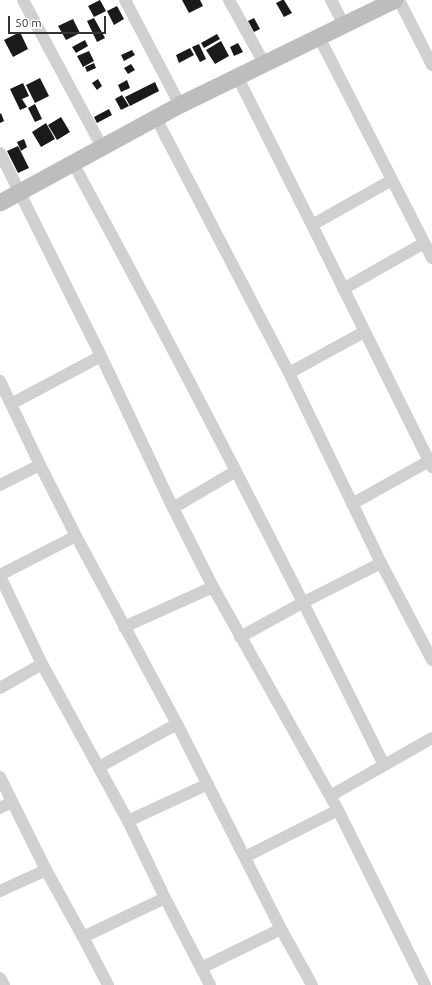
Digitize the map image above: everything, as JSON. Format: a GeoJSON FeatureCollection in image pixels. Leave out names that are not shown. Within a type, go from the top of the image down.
{"type":"FeatureCollection","features":[{"type":"Feature","properties":{"kind":"street"},"geometry":{"type":"LineString","coordinates":[[23,0],[102,147]]}},
{"type":"Feature","properties":{"kind":"street"},"geometry":{"type":"LineString","coordinates":[[125,0],[180,105]]}},
{"type":"Feature","properties":{"kind":"street"},"geometry":{"type":"LineString","coordinates":[[229,0],[264,63]]}},
{"type":"Feature","properties":{"kind":"street"},"geometry":{"type":"LineString","coordinates":[[331,0],[344,25]]}},
{"type":"Feature","properties":{"kind":"street"},"geometry":{"type":"LineString","coordinates":[[0,203],[180,105],[395,0]]}},
{"type":"Feature","properties":{"kind":"street"},"geometry":{"type":"LineString","coordinates":[[398,0],[432,64]]}},
{"type":"Feature","properties":{"kind":"street"},"geometry":{"type":"LineString","coordinates":[[319,37],[432,258]]}},
{"type":"Feature","properties":{"kind":"street"},"geometry":{"type":"LineString","coordinates":[[237,76],[430,464],[352,504]]}},
{"type":"Feature","properties":{"kind":"street"},"geometry":{"type":"LineString","coordinates":[[156,118],[289,373],[381,563],[432,660]]}},
{"type":"Feature","properties":{"kind":"street"},"geometry":{"type":"LineString","coordinates":[[0,153],[101,356],[173,508],[213,587],[240,638],[338,810],[425,985]]}},
{"type":"Feature","properties":{"kind":"street"},"geometry":{"type":"LineString","coordinates":[[73,163],[157,317],[304,602],[384,764]]}},
{"type":"Feature","properties":{"kind":"street"},"geometry":{"type":"LineString","coordinates":[[312,225],[392,180]]}},
{"type":"Feature","properties":{"kind":"street"},"geometry":{"type":"LineString","coordinates":[[343,289],[424,244]]}},
{"type":"Feature","properties":{"kind":"street"},"geometry":{"type":"LineString","coordinates":[[289,373],[364,332]]}},
{"type":"Feature","properties":{"kind":"street"},"geometry":{"type":"LineString","coordinates":[[11,404],[101,356]]}},
{"type":"Feature","properties":{"kind":"street"},"geometry":{"type":"LineString","coordinates":[[0,381],[76,536],[177,724],[281,929],[312,985]]}},
{"type":"Feature","properties":{"kind":"street"},"geometry":{"type":"LineString","coordinates":[[0,485],[40,465]]}},
{"type":"Feature","properties":{"kind":"street"},"geometry":{"type":"LineString","coordinates":[[173,508],[236,471]]}},
{"type":"Feature","properties":{"kind":"street"},"geometry":{"type":"LineString","coordinates":[[76,536],[0,575],[42,664],[128,821],[165,898],[210,985]]}},
{"type":"Feature","properties":{"kind":"street"},"geometry":{"type":"LineString","coordinates":[[240,638],[304,602],[381,563]]}},
{"type":"Feature","properties":{"kind":"street"},"geometry":{"type":"LineString","coordinates":[[124,627],[213,587]]}},
{"type":"Feature","properties":{"kind":"street"},"geometry":{"type":"LineString","coordinates":[[0,688],[42,664]]}},
{"type":"Feature","properties":{"kind":"street"},"geometry":{"type":"LineString","coordinates":[[99,767],[177,724]]}},
{"type":"Feature","properties":{"kind":"street"},"geometry":{"type":"LineString","coordinates":[[330,796],[432,738]]}},
{"type":"Feature","properties":{"kind":"street"},"geometry":{"type":"LineString","coordinates":[[0,777],[46,870],[108,985]]}},
{"type":"Feature","properties":{"kind":"street"},"geometry":{"type":"LineString","coordinates":[[128,821],[208,784]]}},
{"type":"Feature","properties":{"kind":"street"},"geometry":{"type":"LineString","coordinates":[[0,808],[12,802]]}},
{"type":"Feature","properties":{"kind":"street"},"geometry":{"type":"LineString","coordinates":[[245,857],[338,810]]}},
{"type":"Feature","properties":{"kind":"street"},"geometry":{"type":"LineString","coordinates":[[0,891],[46,870]]}},
{"type":"Feature","properties":{"kind":"street"},"geometry":{"type":"LineString","coordinates":[[83,937],[165,898]]}},
{"type":"Feature","properties":{"kind":"street"},"geometry":{"type":"LineString","coordinates":[[201,968],[281,929]]}},
{"type":"Feature","properties":{"kind":"street"},"geometry":{"type":"LineString","coordinates":[[0,978],[4,985]]}},
{"type":"Feature","properties":{"kind":"building"},"geometry":{"type":"Polygon","coordinates":[[[100,0],[106,11],[94,17],[88,6],[100,0]]]}},
{"type":"Feature","properties":{"kind":"building"},"geometry":{"type":"Polygon","coordinates":[[[182,0],[200,0],[203,6],[189,13],[182,0]]]}},
{"type":"Feature","properties":{"kind":"building"},"geometry":{"type":"Polygon","coordinates":[[[284,0],[292,13],[284,17],[276,3],[284,0]]]}},
{"type":"Feature","properties":{"kind":"building"},"geometry":{"type":"Polygon","coordinates":[[[117,6],[124,19],[114,25],[107,11],[117,6]]]}},
{"type":"Feature","properties":{"kind":"building"},"geometry":{"type":"Polygon","coordinates":[[[94,18],[105,38],[97,42],[87,21],[94,18]]]}},
{"type":"Feature","properties":{"kind":"building"},"geometry":{"type":"Polygon","coordinates":[[[254,18],[260,29],[254,32],[248,21],[254,18]]]}},
{"type":"Feature","properties":{"kind":"building"},"geometry":{"type":"Polygon","coordinates":[[[73,19],[80,33],[66,40],[58,26],[73,19]]]}},
{"type":"Feature","properties":{"kind":"building"},"geometry":{"type":"Polygon","coordinates":[[[20,32],[28,49],[13,57],[4,40],[20,32]]]}},
{"type":"Feature","properties":{"kind":"building"},"geometry":{"type":"Polygon","coordinates":[[[217,34],[220,39],[204,48],[201,43],[217,34]]]}},
{"type":"Feature","properties":{"kind":"building"},"geometry":{"type":"Polygon","coordinates":[[[85,40],[88,46],[76,53],[72,47],[85,40]]]}},
{"type":"Feature","properties":{"kind":"building"},"geometry":{"type":"Polygon","coordinates":[[[221,41],[229,56],[215,64],[206,50],[221,41]]]}},
{"type":"Feature","properties":{"kind":"building"},"geometry":{"type":"Polygon","coordinates":[[[238,43],[243,52],[234,56],[230,47],[238,43]]]}},
{"type":"Feature","properties":{"kind":"building"},"geometry":{"type":"Polygon","coordinates":[[[199,44],[206,59],[200,62],[192,47],[199,44]]]}},
{"type":"Feature","properties":{"kind":"building"},"geometry":{"type":"Polygon","coordinates":[[[190,48],[194,55],[179,63],[176,55],[190,48]]]}},
{"type":"Feature","properties":{"kind":"building"},"geometry":{"type":"Polygon","coordinates":[[[132,50],[135,55],[124,61],[121,55],[132,50]]]}},
{"type":"Feature","properties":{"kind":"building"},"geometry":{"type":"Polygon","coordinates":[[[89,51],[94,61],[83,67],[77,56],[89,51]]]}},
{"type":"Feature","properties":{"kind":"building"},"geometry":{"type":"Polygon","coordinates":[[[94,63],[96,68],[87,72],[85,67],[94,63]]]}},
{"type":"Feature","properties":{"kind":"building"},"geometry":{"type":"Polygon","coordinates":[[[131,64],[135,70],[128,74],[124,68],[131,64]]]}},
{"type":"Feature","properties":{"kind":"building"},"geometry":{"type":"Polygon","coordinates":[[[40,78],[49,96],[35,103],[26,85],[40,78]]]}},
{"type":"Feature","properties":{"kind":"building"},"geometry":{"type":"Polygon","coordinates":[[[98,79],[102,86],[97,90],[92,83],[98,79]]]}},
{"type":"Feature","properties":{"kind":"building"},"geometry":{"type":"Polygon","coordinates":[[[127,80],[130,88],[121,92],[118,85],[127,80]]]}},
{"type":"Feature","properties":{"kind":"building"},"geometry":{"type":"Polygon","coordinates":[[[155,82],[159,91],[130,106],[125,97],[155,82]]]}},
{"type":"Feature","properties":{"kind":"building"},"geometry":{"type":"Polygon","coordinates":[[[23,83],[29,96],[22,99],[27,107],[20,110],[10,89],[23,83]]]}},
{"type":"Feature","properties":{"kind":"building"},"geometry":{"type":"Polygon","coordinates":[[[122,95],[129,106],[121,110],[115,99],[122,95]]]}},
{"type":"Feature","properties":{"kind":"building"},"geometry":{"type":"Polygon","coordinates":[[[35,104],[42,119],[35,122],[28,108],[35,104]]]}},
{"type":"Feature","properties":{"kind":"building"},"geometry":{"type":"Polygon","coordinates":[[[109,109],[112,115],[97,123],[94,117],[109,109]]]}},
{"type":"Feature","properties":{"kind":"building"},"geometry":{"type":"Polygon","coordinates":[[[1,113],[4,121],[0,123],[0,114],[1,113]]]}},
{"type":"Feature","properties":{"kind":"building"},"geometry":{"type":"Polygon","coordinates":[[[61,117],[70,132],[57,140],[48,125],[61,117]]]}},
{"type":"Feature","properties":{"kind":"building"},"geometry":{"type":"Polygon","coordinates":[[[46,123],[55,139],[41,147],[32,132],[46,123]]]}},
{"type":"Feature","properties":{"kind":"building"},"geometry":{"type":"Polygon","coordinates":[[[24,139],[27,147],[21,151],[17,142],[24,139]]]}},
{"type":"Feature","properties":{"kind":"building"},"geometry":{"type":"Polygon","coordinates":[[[18,146],[29,168],[18,173],[7,151],[18,146]]]}}]}
